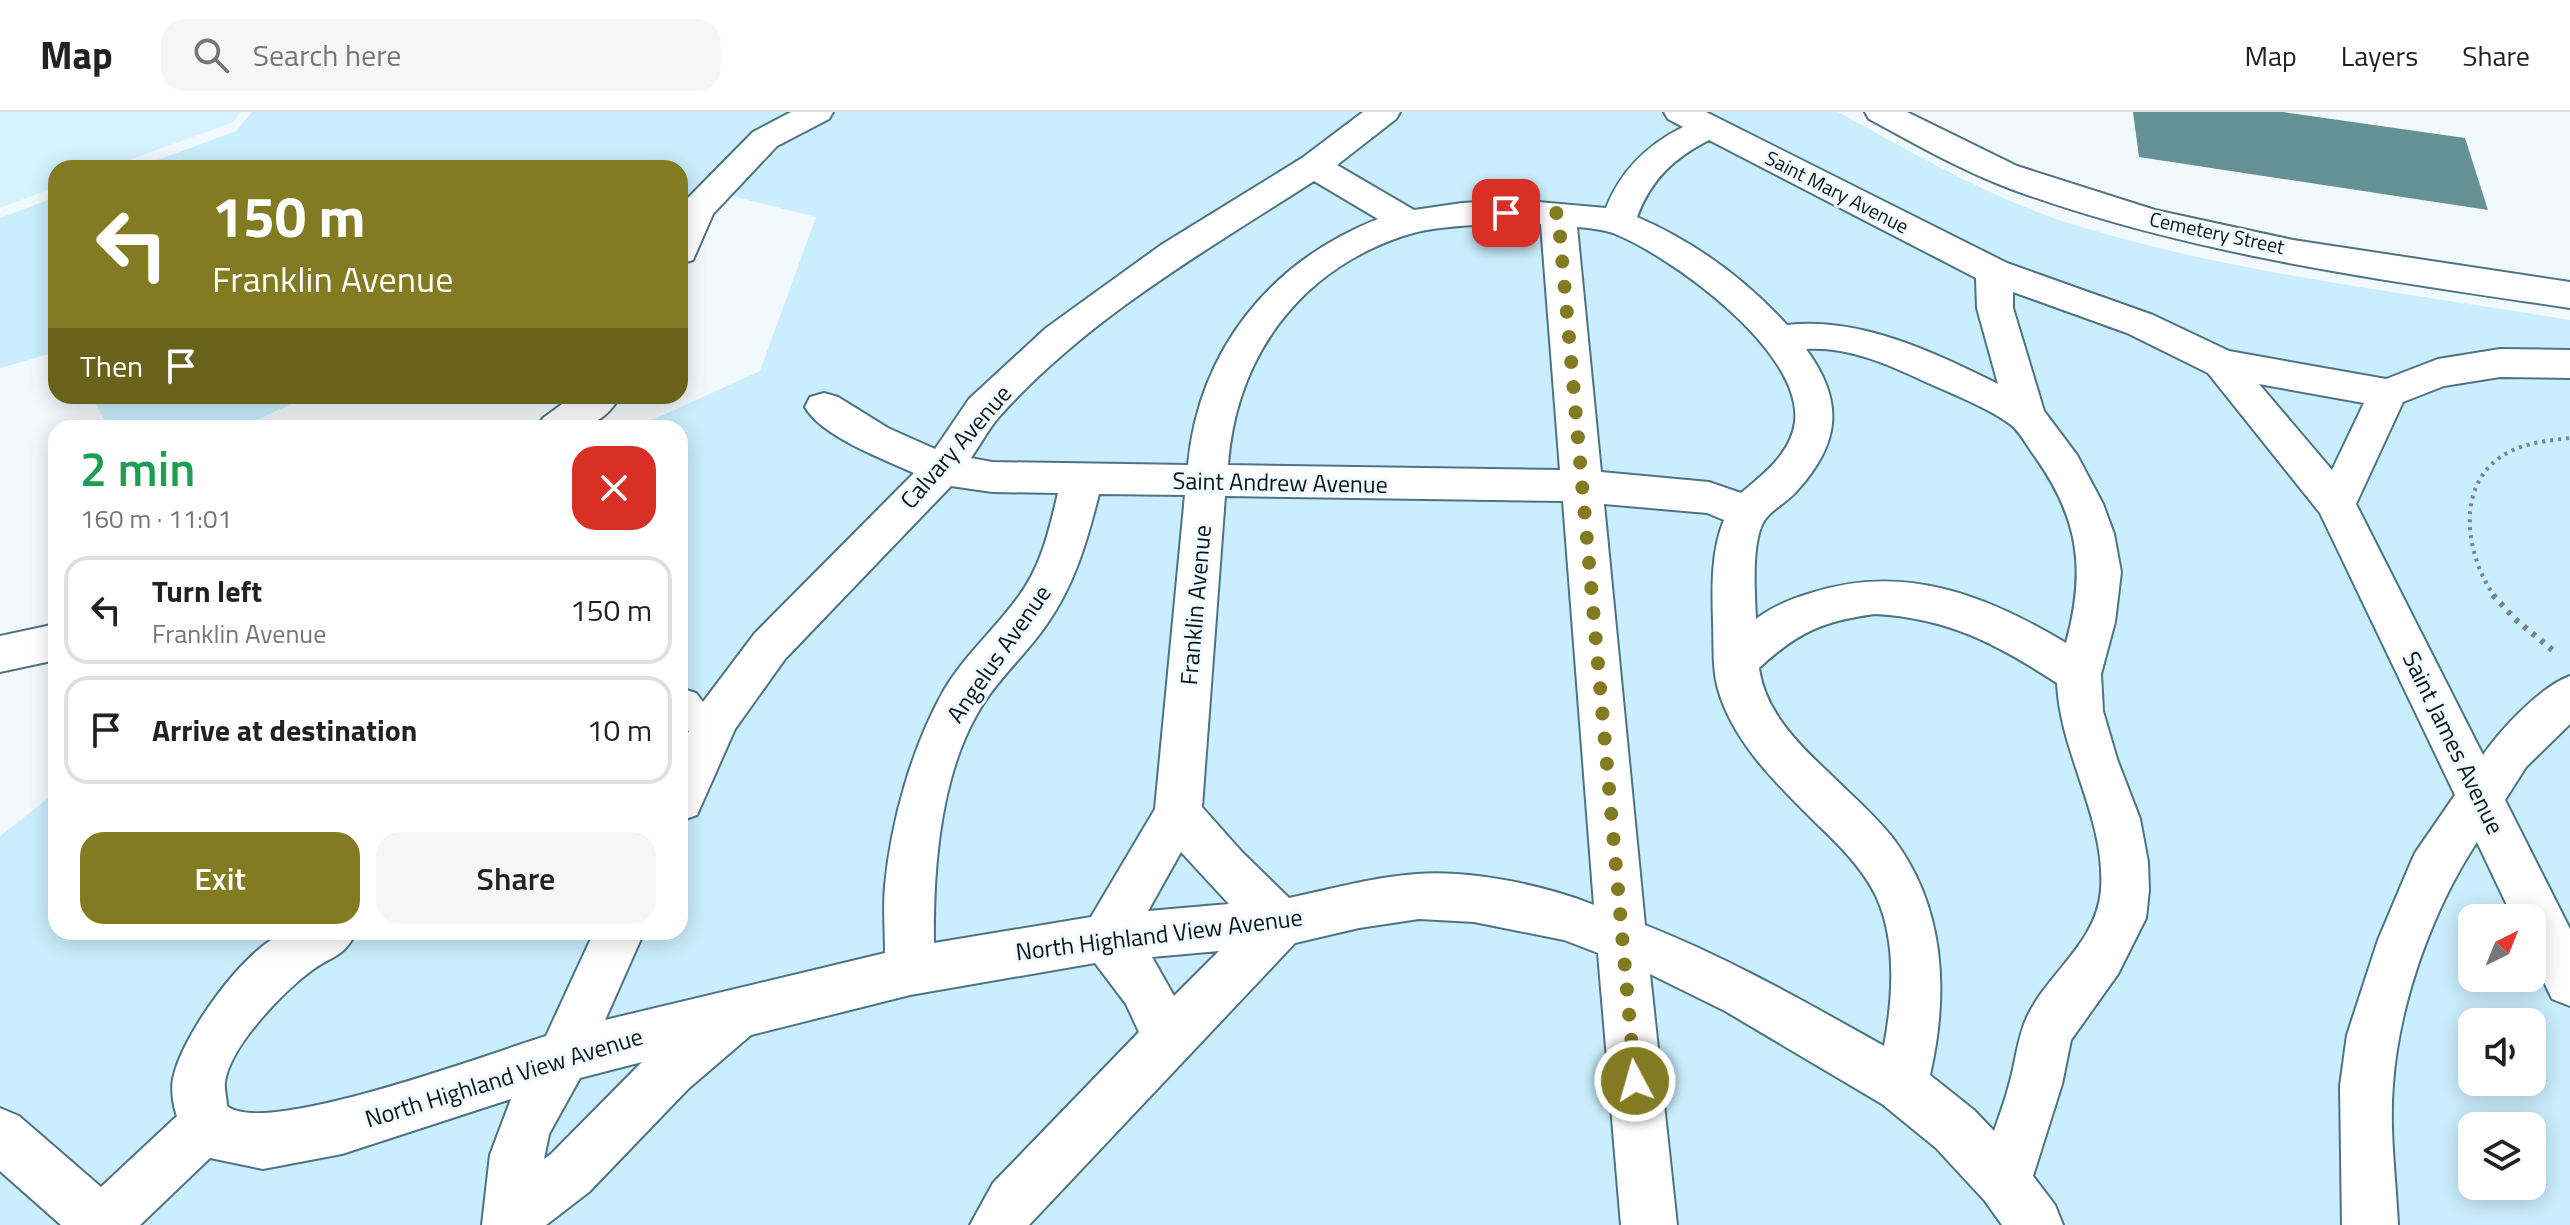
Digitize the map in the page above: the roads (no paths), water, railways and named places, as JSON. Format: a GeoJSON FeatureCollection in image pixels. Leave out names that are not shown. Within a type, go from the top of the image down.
{"type":"FeatureCollection","features":[{"type":"Feature","properties":{"kind":"lane"},"geometry":{"type":"LineString","coordinates":[[688,232],[697,209],[765,139],[817,112]]}},
{"type":"Feature","properties":{"kind":"lane","name":"Calvary Avenue"},"geometry":{"type":"LineString","coordinates":[[688,737],[691,714],[770,646],[943,469],[983,409],[1059,337],[1174,254],[1314,166],[1384,112]]}},
{"type":"Feature","properties":{"kind":"lane","name":"Cemetery Street"},"geometry":{"type":"LineString","coordinates":[[1881,112],[2022,180],[2160,222],[2250,242],[2570,295]]}},
{"type":"Feature","properties":{"kind":"lane"},"geometry":{"type":"LineString","coordinates":[[1618,222],[1636,177],[1694,119]]}},
{"type":"Feature","properties":{"kind":"lane","name":"Saint Mary Avenue"},"geometry":{"type":"LineString","coordinates":[[1694,119],[1994,272],[2140,324],[2221,363]]}},
{"type":"Feature","properties":{"kind":"lane"},"geometry":{"type":"LineString","coordinates":[[1314,166],[1409,222]]}},
{"type":"Feature","properties":{"kind":"lane","name":"Franklin Avenue"},"geometry":{"type":"LineString","coordinates":[[1106,938],[1178,813],[1210,438],[1221,391],[1256,324],[1314,270],[1357,242],[1409,222],[1480,213],[1558,213],[1618,222],[1668,245],[1693,262],[1778,339],[1811,394],[1814,430],[1801,460],[1749,512]]}},
{"type":"Feature","properties":{"kind":"lane"},"geometry":{"type":"LineString","coordinates":[[1558,213],[1649,1225]]}},
{"type":"Feature","properties":{"kind":"lane"},"geometry":{"type":"LineString","coordinates":[[1994,272],[1995,308],[2026,415],[2063,466],[2083,504],[2093,534],[2100,572],[2093,622],[2079,674],[2087,735],[2116,819],[2124,862],[2125,890],[2121,918],[2100,957],[2047,1030],[2036,1084],[2004,1182]]}},
{"type":"Feature","properties":{"kind":"lane"},"geometry":{"type":"LineString","coordinates":[[1778,339],[1826,335],[1865,344],[1926,366],[2026,415]]}},
{"type":"Feature","properties":{"kind":"lane"},"geometry":{"type":"LineString","coordinates":[[2221,363],[2388,393],[2438,373],[2485,365],[2570,364]]}},
{"type":"Feature","properties":{"kind":"lane","name":"Saint James Avenue"},"geometry":{"type":"LineString","coordinates":[[2221,363],[2336,504],[2570,982]]}},
{"type":"Feature","properties":{"kind":"lane"},"geometry":{"type":"LineString","coordinates":[[2336,504],[2388,393]]}},
{"type":"Feature","properties":{"kind":"lane"},"geometry":{"type":"LineString","coordinates":[[568,420],[590,404]]}},
{"type":"Feature","properties":{"kind":"lane","name":"Saint Andrew Avenue"},"geometry":{"type":"LineString","coordinates":[[824,407],[874,438],[943,469],[992,477],[1582,486],[1709,498],[1749,512]]}},
{"type":"Feature","properties":{"kind":"lane","name":"Angelus Avenue"},"geometry":{"type":"LineString","coordinates":[[910,971],[909,886],[929,776],[961,701],[994,654],[1031,613],[1050,583],[1064,552],[1082,480]]}},
{"type":"Feature","properties":{"kind":"lane"},"geometry":{"type":"LineString","coordinates":[[1749,512],[1738,547],[1733,586],[1742,694],[1759,728],[1783,760],[1877,855],[1900,893],[1916,953],[1914,1037],[1901,1085]]}},
{"type":"Feature","properties":{"kind":"lane"},"geometry":{"type":"LineString","coordinates":[[1737,661],[1765,636],[1798,614],[1834,602],[1890,596],[1959,609],[1991,621],[2079,674]]}},
{"type":"Feature","properties":{"kind":"lane"},"geometry":{"type":"LineString","coordinates":[[0,654],[48,644]]}},
{"type":"Feature","properties":{"kind":"lane"},"geometry":{"type":"LineString","coordinates":[[2370,1225],[2366,1086],[2373,1035],[2403,940],[2432,869],[2566,676]]}},
{"type":"Feature","properties":{"kind":"lane"},"geometry":{"type":"LineString","coordinates":[[998,1225],[1012,1202],[1281,923],[1225,868],[1178,813]]}},
{"type":"Feature","properties":{"kind":"lane","name":"North Highland View Avenue"},"geometry":{"type":"LineString","coordinates":[[207,1124],[221,1136],[263,1142],[342,1127],[563,1056],[910,971],[1106,938],[1281,923],[1359,905],[1419,896],[1520,906],[1566,917],[1681,963],[1743,994],[1901,1085],[1955,1129],[2004,1182],[2035,1225]]}},
{"type":"Feature","properties":{"kind":"lane"},"geometry":{"type":"LineString","coordinates":[[1106,938],[1144,987],[1168,1039]]}},
{"type":"Feature","properties":{"kind":"lane"},"geometry":{"type":"LineString","coordinates":[[0,1135],[101,1224],[207,1124],[201,1111],[199,1080],[237,1008],[266,977],[295,953],[317,940]]}},
{"type":"Feature","properties":{"kind":"lane"},"geometry":{"type":"LineString","coordinates":[[510,1222],[517,1155],[525,1126],[563,1056],[615,940]]}},
{"type":"Feature","properties":{"kind":"lane"},"geometry":{"type":"LineString","coordinates":[[510,1222],[570,1173],[670,1071],[745,1012]]}}]}
